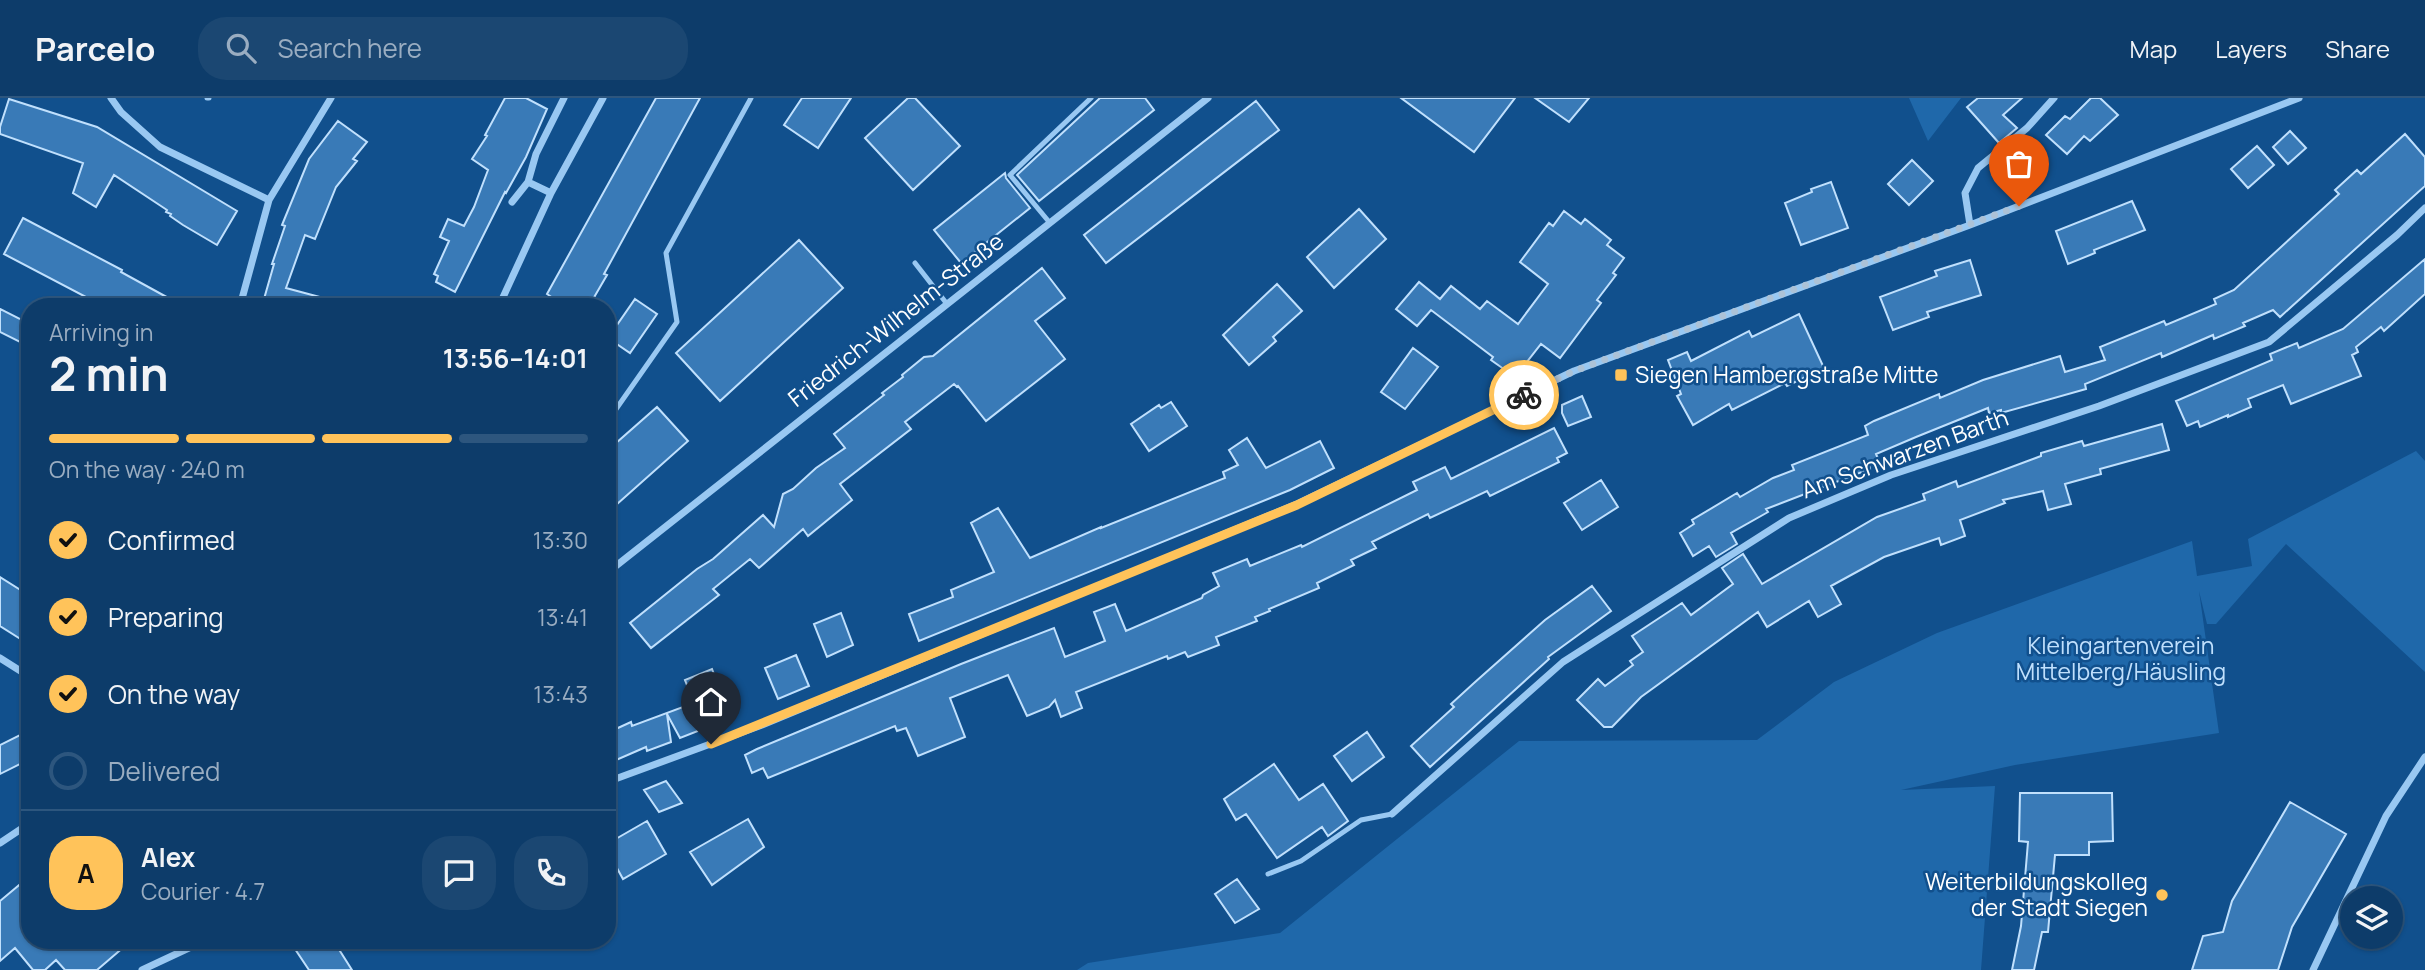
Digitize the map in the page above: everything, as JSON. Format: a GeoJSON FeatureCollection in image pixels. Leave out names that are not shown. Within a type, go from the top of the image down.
{"type":"FeatureCollection","features":[{"type":"Feature","properties":{"kind":"street"},"geometry":{"type":"LineString","coordinates":[[111,98],[121,112],[160,147],[269,200]]}},
{"type":"Feature","properties":{"kind":"street"},"geometry":{"type":"LineString","coordinates":[[242,298],[269,200],[331,98]]}},
{"type":"Feature","properties":{"kind":"street"},"geometry":{"type":"LineString","coordinates":[[512,202],[528,182],[536,154],[564,98]]}},
{"type":"Feature","properties":{"kind":"street"},"geometry":{"type":"LineString","coordinates":[[503,298],[551,193],[603,98]]}},
{"type":"Feature","properties":{"kind":"street","name":"Friedrich-Wilhelm-Straße"},"geometry":{"type":"LineString","coordinates":[[616,566],[1208,98]]}},
{"type":"Feature","properties":{"kind":"street"},"geometry":{"type":"LineString","coordinates":[[1970,225],[1965,192],[1978,168],[2027,128],[2054,98]]}},
{"type":"Feature","properties":{"kind":"street"},"geometry":{"type":"LineString","coordinates":[[616,779],[762,724],[1297,505],[1574,371],[1970,225],[2299,98]]}},
{"type":"Feature","properties":{"kind":"street"},"geometry":{"type":"LineString","coordinates":[[528,182],[551,193]]}},
{"type":"Feature","properties":{"kind":"street","name":"Am Schwarzen Barth"},"geometry":{"type":"LineString","coordinates":[[1392,814],[1563,662],[1789,518],[1891,475],[2099,405],[2269,342],[2397,235],[2425,208]]}},
{"type":"Feature","properties":{"kind":"street"},"geometry":{"type":"LineString","coordinates":[[0,659],[21,672]]}},
{"type":"Feature","properties":{"kind":"street"},"geometry":{"type":"LineString","coordinates":[[2313,970],[2386,816],[2425,757]]}},
{"type":"Feature","properties":{"kind":"street"},"geometry":{"type":"LineString","coordinates":[[0,843],[21,829]]}},
{"type":"Feature","properties":{"kind":"street"},"geometry":{"type":"LineString","coordinates":[[142,970],[187,949]]}},
{"type":"Feature","properties":{"kind":"lane"},"geometry":{"type":"LineString","coordinates":[[616,409],[677,322],[666,253],[751,98]]}},
{"type":"Feature","properties":{"kind":"lane"},"geometry":{"type":"LineString","coordinates":[[1050,223],[1010,176],[1091,98]]}},
{"type":"Feature","properties":{"kind":"lane"},"geometry":{"type":"LineString","coordinates":[[915,263],[947,304]]}},
{"type":"Feature","properties":{"kind":"lane"},"geometry":{"type":"LineString","coordinates":[[1268,874],[1301,860],[1362,820],[1392,814]]}},
{"type":"Feature","properties":{"kind":"green space"},"geometry":{"type":"Polygon","coordinates":[[[1909,98],[1961,98],[1928,141],[1909,98]]]}},
{"type":"Feature","properties":{"kind":"green space","name":"Kleingartenverein Mittelberg/Häusling"},"geometry":{"type":"Polygon","coordinates":[[[2416,451],[2425,461],[2425,672],[2286,544],[2216,624],[2207,624],[2199,591],[2219,733],[2015,765],[1901,790],[1995,786],[1981,970],[1077,970],[1088,963],[1280,933],[1519,741],[1757,740],[1834,682],[1937,633],[2192,541],[2197,576],[2252,566],[2248,539],[2416,451]]]}},
{"type":"Feature","properties":{"kind":"building"},"geometry":{"type":"Polygon","coordinates":[[[505,98],[526,98],[547,109],[526,157],[505,192],[455,292],[436,282],[438,276],[434,274],[449,241],[440,237],[448,219],[464,226],[474,207],[488,170],[472,159],[487,136],[485,135],[505,98]]]}},
{"type":"Feature","properties":{"kind":"building"},"geometry":{"type":"Polygon","coordinates":[[[656,98],[700,98],[604,274],[607,275],[594,298],[553,298],[547,294],[656,98]]]}},
{"type":"Feature","properties":{"kind":"building"},"geometry":{"type":"Polygon","coordinates":[[[802,98],[851,98],[818,148],[784,125],[802,98]]]}},
{"type":"Feature","properties":{"kind":"building"},"geometry":{"type":"Polygon","coordinates":[[[908,98],[915,98],[960,146],[913,190],[865,138],[908,98]]]}},
{"type":"Feature","properties":{"kind":"building"},"geometry":{"type":"Polygon","coordinates":[[[1100,98],[1145,98],[1154,110],[1039,201],[1017,175],[1100,98]]]}},
{"type":"Feature","properties":{"kind":"building"},"geometry":{"type":"Polygon","coordinates":[[[1401,98],[1515,98],[1474,152],[1401,98]]]}},
{"type":"Feature","properties":{"kind":"building"},"geometry":{"type":"Polygon","coordinates":[[[1535,98],[1589,98],[1569,122],[1535,98]]]}},
{"type":"Feature","properties":{"kind":"building"},"geometry":{"type":"Polygon","coordinates":[[[1978,98],[2022,98],[2003,115],[2017,128],[1999,143],[1967,107],[1978,98]]]}},
{"type":"Feature","properties":{"kind":"building"},"geometry":{"type":"Polygon","coordinates":[[[2091,98],[2100,98],[2118,115],[2090,141],[2084,136],[2067,154],[2046,135],[2065,116],[2070,119],[2091,98]]]}},
{"type":"Feature","properties":{"kind":"building"},"geometry":{"type":"Polygon","coordinates":[[[9,99],[97,127],[237,211],[217,245],[183,225],[170,216],[167,210],[114,175],[96,207],[73,193],[83,163],[0,134],[9,99]]]}},
{"type":"Feature","properties":{"kind":"building"},"geometry":{"type":"Polygon","coordinates":[[[1256,101],[1279,130],[1106,263],[1084,235],[1256,101]]]}},
{"type":"Feature","properties":{"kind":"building"},"geometry":{"type":"Polygon","coordinates":[[[338,121],[367,142],[353,159],[357,161],[336,187],[315,239],[305,235],[286,288],[324,298],[264,298],[285,226],[282,225],[309,159],[338,121]]]}},
{"type":"Feature","properties":{"kind":"building"},"geometry":{"type":"Polygon","coordinates":[[[2290,131],[2306,148],[2288,164],[2273,147],[2290,131]]]}},
{"type":"Feature","properties":{"kind":"building"},"geometry":{"type":"Polygon","coordinates":[[[2405,134],[2425,157],[2425,186],[2280,317],[2273,310],[2214,339],[2213,335],[2162,357],[2161,353],[2085,384],[2086,389],[2001,413],[2001,410],[1989,413],[1988,408],[1916,437],[1876,454],[1879,461],[1869,465],[1870,469],[1766,509],[1768,512],[1731,533],[1737,544],[1716,557],[1709,546],[1693,556],[1680,533],[1694,524],[1692,520],[1737,493],[1740,497],[1773,478],[1794,470],[1792,465],[1868,435],[1865,426],[1874,421],[1939,394],[1940,398],[1983,380],[2060,356],[2065,372],[2105,360],[2100,347],[2164,321],[2166,325],[2216,304],[2214,299],[2234,290],[2339,194],[2335,190],[2357,170],[2361,174],[2405,134]]]}},
{"type":"Feature","properties":{"kind":"building"},"geometry":{"type":"Polygon","coordinates":[[[2026,137],[2042,152],[2022,173],[2007,158],[2007,152],[2026,137]]]}},
{"type":"Feature","properties":{"kind":"building"},"geometry":{"type":"Polygon","coordinates":[[[2257,146],[2274,165],[2248,188],[2231,169],[2257,146]]]}},
{"type":"Feature","properties":{"kind":"building"},"geometry":{"type":"Polygon","coordinates":[[[1912,160],[1933,181],[1909,205],[1888,184],[1912,160]]]}},
{"type":"Feature","properties":{"kind":"building"},"geometry":{"type":"Polygon","coordinates":[[[1005,173],[1030,208],[961,263],[934,230],[1005,173]]]}},
{"type":"Feature","properties":{"kind":"building"},"geometry":{"type":"Polygon","coordinates":[[[1831,182],[1848,228],[1801,245],[1785,203],[1831,182]]]}},
{"type":"Feature","properties":{"kind":"building"},"geometry":{"type":"Polygon","coordinates":[[[2132,201],[2145,230],[2094,250],[2095,253],[2068,264],[2056,231],[2132,201]]]}},
{"type":"Feature","properties":{"kind":"building"},"geometry":{"type":"Polygon","coordinates":[[[1359,209],[1386,239],[1334,288],[1307,257],[1359,209]]]}},
{"type":"Feature","properties":{"kind":"building"},"geometry":{"type":"Polygon","coordinates":[[[1564,211],[1581,224],[1585,219],[1611,240],[1607,245],[1624,258],[1613,273],[1616,275],[1597,300],[1601,303],[1560,358],[1541,344],[1515,377],[1431,310],[1417,326],[1396,309],[1419,282],[1440,299],[1451,286],[1480,309],[1487,301],[1518,324],[1548,284],[1520,262],[1549,223],[1553,226],[1564,211]]]}},
{"type":"Feature","properties":{"kind":"building"},"geometry":{"type":"Polygon","coordinates":[[[23,218],[122,270],[121,272],[168,298],[88,298],[4,254],[23,218]]]}},
{"type":"Feature","properties":{"kind":"building"},"geometry":{"type":"Polygon","coordinates":[[[799,240],[843,288],[720,401],[676,353],[799,240]]]}},
{"type":"Feature","properties":{"kind":"building"},"geometry":{"type":"Polygon","coordinates":[[[2425,259],[2425,294],[2384,331],[2381,327],[2356,347],[2358,352],[2352,355],[2361,376],[2291,404],[2283,385],[2248,399],[2251,407],[2228,417],[2200,427],[2198,421],[2187,426],[2176,401],[2272,360],[2270,354],[2297,343],[2299,348],[2343,329],[2425,259]]]}},
{"type":"Feature","properties":{"kind":"building"},"geometry":{"type":"Polygon","coordinates":[[[1970,260],[1981,295],[1927,312],[1929,317],[1893,330],[1880,297],[1937,276],[1935,271],[1970,260]]]}},
{"type":"Feature","properties":{"kind":"building"},"geometry":{"type":"Polygon","coordinates":[[[1042,268],[1065,298],[1035,321],[1065,359],[986,421],[954,384],[905,422],[911,429],[840,484],[852,500],[808,536],[803,529],[759,568],[750,559],[713,589],[719,595],[651,648],[630,623],[713,559],[763,515],[774,527],[783,494],[845,448],[834,434],[884,395],[882,393],[924,357],[933,356],[1042,268]]]}},
{"type":"Feature","properties":{"kind":"building"},"geometry":{"type":"Polygon","coordinates":[[[1277,284],[1302,311],[1273,337],[1276,341],[1249,365],[1223,335],[1277,284]]]}},
{"type":"Feature","properties":{"kind":"building"},"geometry":{"type":"Polygon","coordinates":[[[635,299],[657,314],[630,353],[616,343],[616,326],[635,299]]]}},
{"type":"Feature","properties":{"kind":"building"},"geometry":{"type":"Polygon","coordinates":[[[0,309],[21,320],[21,342],[0,332],[0,309]]]}},
{"type":"Feature","properties":{"kind":"building"},"geometry":{"type":"Polygon","coordinates":[[[1799,314],[1824,368],[1787,386],[1785,383],[1732,410],[1729,404],[1693,425],[1677,396],[1681,394],[1668,360],[1687,352],[1691,361],[1749,331],[1752,337],[1799,314]]]}},
{"type":"Feature","properties":{"kind":"building"},"geometry":{"type":"Polygon","coordinates":[[[1413,348],[1438,367],[1405,409],[1381,392],[1413,348]]]}},
{"type":"Feature","properties":{"kind":"building"},"geometry":{"type":"Polygon","coordinates":[[[1582,396],[1591,417],[1568,426],[1562,413],[1562,405],[1582,396]]]}},
{"type":"Feature","properties":{"kind":"building"},"geometry":{"type":"Polygon","coordinates":[[[1171,402],[1187,426],[1149,451],[1131,424],[1159,405],[1161,408],[1171,402]]]}},
{"type":"Feature","properties":{"kind":"building"},"geometry":{"type":"Polygon","coordinates":[[[657,407],[688,441],[616,505],[616,443],[657,407]]]}},
{"type":"Feature","properties":{"kind":"building"},"geometry":{"type":"Polygon","coordinates":[[[2162,424],[2169,450],[2100,469],[2101,474],[2065,484],[2071,504],[2048,510],[2043,491],[2003,500],[2005,503],[1960,520],[1965,536],[1941,545],[1939,538],[1884,557],[1831,586],[1841,604],[1818,617],[1809,601],[1767,627],[1758,612],[1641,697],[1612,727],[1604,727],[1577,700],[1598,679],[1605,686],[1633,665],[1630,661],[1643,652],[1632,636],[1682,603],[1691,615],[1733,584],[1722,568],[1743,554],[1762,584],[1877,517],[1925,500],[1923,494],[1956,481],[1958,487],[2041,456],[2041,453],[2082,441],[2084,446],[2162,424]]]}},
{"type":"Feature","properties":{"kind":"building"},"geometry":{"type":"Polygon","coordinates":[[[1554,428],[1567,453],[1557,458],[1559,462],[1490,496],[1487,491],[1430,518],[1428,514],[1372,542],[1376,548],[1351,560],[1354,565],[1317,583],[1319,588],[1255,617],[1257,621],[1216,637],[1219,645],[1188,657],[1185,652],[1168,659],[1167,656],[1076,692],[1082,708],[1061,717],[1055,700],[1049,707],[1027,716],[1008,675],[950,698],[965,737],[918,756],[906,728],[897,731],[895,726],[768,778],[763,768],[752,773],[745,755],[757,749],[1054,628],[1065,657],[1105,641],[1094,612],[1115,604],[1126,631],[1202,598],[1219,586],[1213,573],[1247,559],[1250,566],[1301,545],[1302,547],[1417,490],[1413,482],[1445,467],[1451,479],[1554,428]]]}},
{"type":"Feature","properties":{"kind":"building"},"geometry":{"type":"Polygon","coordinates":[[[1247,438],[1266,468],[1320,441],[1334,468],[1290,490],[919,641],[909,614],[953,597],[951,590],[994,572],[971,523],[998,508],[1030,558],[1225,478],[1223,472],[1238,465],[1229,450],[1247,438]]]}},
{"type":"Feature","properties":{"kind":"building"},"geometry":{"type":"Polygon","coordinates":[[[1601,480],[1618,507],[1582,530],[1564,503],[1601,480]]]}},
{"type":"Feature","properties":{"kind":"building"},"geometry":{"type":"Polygon","coordinates":[[[0,577],[21,590],[21,639],[0,626],[0,577]]]}},
{"type":"Feature","properties":{"kind":"building"},"geometry":{"type":"Polygon","coordinates":[[[1592,586],[1611,611],[1548,657],[1549,659],[1430,767],[1411,746],[1454,707],[1451,704],[1545,620],[1592,586]]]}},
{"type":"Feature","properties":{"kind":"building"},"geometry":{"type":"Polygon","coordinates":[[[841,613],[853,645],[827,657],[814,624],[841,613]]]}},
{"type":"Feature","properties":{"kind":"building"},"geometry":{"type":"Polygon","coordinates":[[[796,655],[809,686],[778,699],[765,668],[796,655]]]}},
{"type":"Feature","properties":{"kind":"building"},"geometry":{"type":"Polygon","coordinates":[[[712,669],[731,718],[680,738],[667,714],[671,742],[647,751],[646,747],[616,760],[616,729],[631,722],[632,726],[694,703],[685,680],[712,669]]]}},
{"type":"Feature","properties":{"kind":"building"},"geometry":{"type":"Polygon","coordinates":[[[1367,732],[1384,757],[1352,781],[1334,756],[1367,732]]]}},
{"type":"Feature","properties":{"kind":"building"},"geometry":{"type":"Polygon","coordinates":[[[21,734],[21,764],[0,774],[0,745],[21,734]]]}},
{"type":"Feature","properties":{"kind":"building"},"geometry":{"type":"Polygon","coordinates":[[[1274,764],[1299,800],[1323,784],[1348,821],[1328,836],[1322,827],[1277,858],[1246,814],[1236,820],[1224,799],[1274,764]]]}},
{"type":"Feature","properties":{"kind":"building"},"geometry":{"type":"Polygon","coordinates":[[[666,781],[682,803],[659,812],[644,790],[666,781]]]}},
{"type":"Feature","properties":{"kind":"building"},"geometry":{"type":"Polygon","coordinates":[[[2020,793],[2112,793],[2113,841],[2089,842],[2089,855],[2055,855],[2048,932],[2042,932],[2034,970],[2012,970],[2021,926],[2028,842],[2019,841],[2020,793]]]}},
{"type":"Feature","properties":{"kind":"building"},"geometry":{"type":"Polygon","coordinates":[[[2290,802],[2346,834],[2292,927],[2278,970],[2192,970],[2203,936],[2223,932],[2232,901],[2290,802]]]}},
{"type":"Feature","properties":{"kind":"building"},"geometry":{"type":"Polygon","coordinates":[[[748,819],[764,847],[712,885],[690,852],[748,819]]]}},
{"type":"Feature","properties":{"kind":"building"},"geometry":{"type":"Polygon","coordinates":[[[647,821],[666,854],[623,879],[616,866],[616,839],[647,821]]]}},
{"type":"Feature","properties":{"kind":"building"},"geometry":{"type":"Polygon","coordinates":[[[1237,879],[1259,909],[1235,923],[1215,894],[1237,879]]]}},
{"type":"Feature","properties":{"kind":"building"},"geometry":{"type":"Polygon","coordinates":[[[21,884],[21,949],[122,949],[97,970],[65,970],[56,960],[45,970],[33,970],[15,948],[0,961],[0,901],[21,884]]]}},
{"type":"Feature","properties":{"kind":"building"},"geometry":{"type":"Polygon","coordinates":[[[295,949],[339,949],[352,970],[309,970],[295,949]]]}},
{"type":"Feature","properties":{"kind":"way so far"},"geometry":{"type":"LineString","coordinates":[[1524,395],[1574,371],[2019,206]]}},
{"type":"Feature","properties":{"kind":"place","name":"Siegen Hambergstraße Mitte"},"geometry":{"type":"Point","coordinates":[1621,375]}},
{"type":"Feature","properties":{"kind":"place","name":"Weiterbildungskolleg der Stadt Siegen"},"geometry":{"type":"Point","coordinates":[2162,895]}},
{"type":"Feature","properties":{"kind":"route"},"geometry":{"type":"LineString","coordinates":[[711,744],[1297,505],[1524,395]]}}]}
